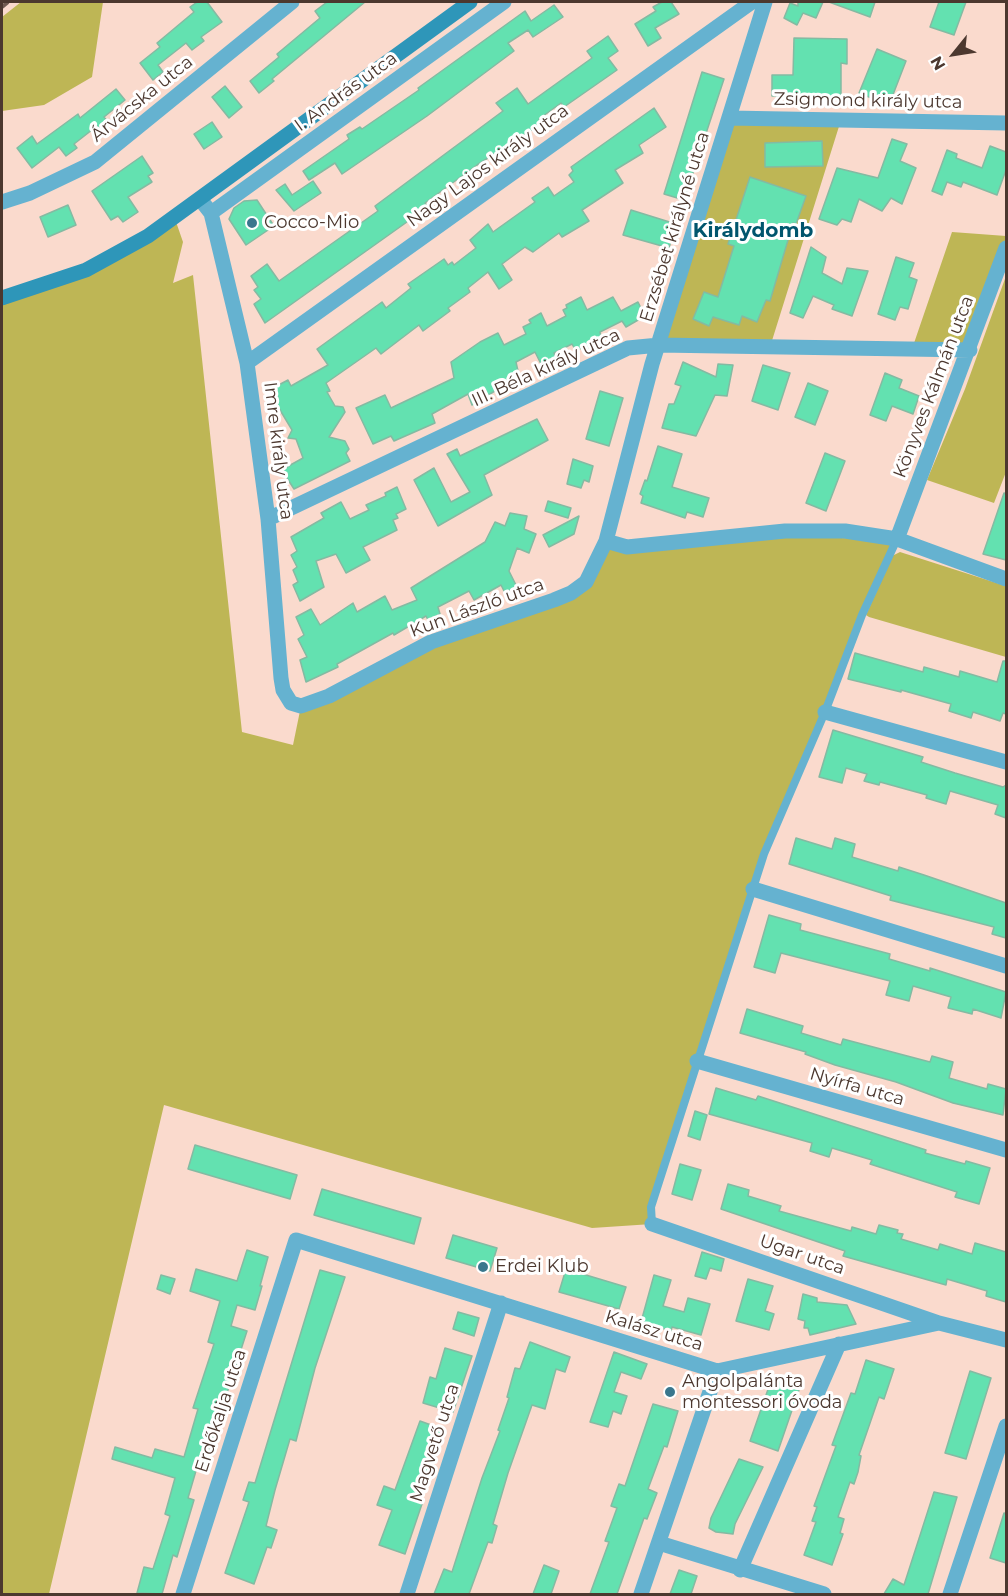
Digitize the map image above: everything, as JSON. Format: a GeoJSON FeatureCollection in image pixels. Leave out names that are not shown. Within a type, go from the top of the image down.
{"type":"FeatureCollection","features":[{"type":"Feature","properties":{"kind":"main road","name":"I. András utca"},"geometry":{"type":"LineString","coordinates":[[2,298],[86,270],[121,253],[200,199],[470,2]]}},
{"type":"Feature","properties":{"kind":"street","name":"Árvácska utca"},"geometry":{"type":"LineString","coordinates":[[2,202],[30,193],[95,162],[292,2]]}},
{"type":"Feature","properties":{"kind":"street","name":"I. András utca"},"geometry":{"type":"LineString","coordinates":[[211,213],[504,2]]}},
{"type":"Feature","properties":{"kind":"street","name":"Nagy Lajos király utca"},"geometry":{"type":"LineString","coordinates":[[247,363],[752,2]]}},
{"type":"Feature","properties":{"kind":"street","name":"Erzsébet királyné utca"},"geometry":{"type":"LineString","coordinates":[[593,567],[606,541],[659,345],[765,2]]}},
{"type":"Feature","properties":{"kind":"street","name":"Zsigmond király utca"},"geometry":{"type":"LineString","coordinates":[[729,118],[1006,123]]}},
{"type":"Feature","properties":{"kind":"street","name":"Imre király utca"},"geometry":{"type":"LineString","coordinates":[[200,199],[211,213],[247,363],[268,519],[283,690],[291,703],[301,706]]}},
{"type":"Feature","properties":{"kind":"street","name":"Könyves Kálmán utca"},"geometry":{"type":"LineString","coordinates":[[897,538],[970,350],[1006,248]]}},
{"type":"Feature","properties":{"kind":"street","name":"III. Béla király utca"},"geometry":{"type":"LineString","coordinates":[[268,519],[628,348],[659,345],[970,350]]}},
{"type":"Feature","properties":{"kind":"street"},"geometry":{"type":"LineString","coordinates":[[606,541],[627,547],[762,533],[845,531],[897,538],[1006,579]]}},
{"type":"Feature","properties":{"kind":"street","name":"Kun László utca"},"geometry":{"type":"LineString","coordinates":[[301,706],[340,692],[431,642],[571,593],[586,582],[593,567]]}},
{"type":"Feature","properties":{"kind":"street"},"geometry":{"type":"LineString","coordinates":[[825,712],[1006,762]]}},
{"type":"Feature","properties":{"kind":"street"},"geometry":{"type":"LineString","coordinates":[[753,889],[1006,966]]}},
{"type":"Feature","properties":{"kind":"street","name":"Nyírfa utca"},"geometry":{"type":"LineString","coordinates":[[697,1060],[1006,1150]]}},
{"type":"Feature","properties":{"kind":"street","name":"Ugar utca"},"geometry":{"type":"LineString","coordinates":[[652,1224],[939,1323]]}},
{"type":"Feature","properties":{"kind":"street","name":"Kalász utca"},"geometry":{"type":"LineString","coordinates":[[296,1240],[717,1371],[939,1323],[1006,1340]]}},
{"type":"Feature","properties":{"kind":"street","name":"Erdőkalja utca"},"geometry":{"type":"LineString","coordinates":[[183,1594],[296,1240]]}},
{"type":"Feature","properties":{"kind":"street","name":"Magvető utca"},"geometry":{"type":"LineString","coordinates":[[407,1594],[501,1303]]}},
{"type":"Feature","properties":{"kind":"street"},"geometry":{"type":"LineString","coordinates":[[740,1570],[839,1344]]}},
{"type":"Feature","properties":{"kind":"street"},"geometry":{"type":"LineString","coordinates":[[641,1594],[717,1371]]}},
{"type":"Feature","properties":{"kind":"street"},"geometry":{"type":"LineString","coordinates":[[950,1594],[1006,1426]]}},
{"type":"Feature","properties":{"kind":"street"},"geometry":{"type":"LineString","coordinates":[[659,1543],[740,1570],[824,1594]]}},
{"type":"Feature","properties":{"kind":"lane"},"geometry":{"type":"LineString","coordinates":[[652,1224],[651,1206],[764,854],[825,712],[862,615],[897,538]]}},
{"type":"Feature","properties":{"kind":"shaded area"},"geometry":{"type":"Polygon","coordinates":[[[21,2],[103,2],[92,77],[44,105],[2,111],[2,17],[21,2]]]}},
{"type":"Feature","properties":{"kind":"shaded area"},"geometry":{"type":"Polygon","coordinates":[[[729,118],[841,120],[770,347],[659,345],[729,118]]]}},
{"type":"Feature","properties":{"kind":"shaded area"},"geometry":{"type":"Polygon","coordinates":[[[175,219],[183,242],[173,283],[193,275],[242,732],[293,745],[301,706],[431,642],[571,593],[606,541],[728,536],[897,539],[764,854],[651,1206],[652,1224],[592,1228],[164,1105],[49,1594],[2,1594],[2,302],[92,272],[175,219]]]}},
{"type":"Feature","properties":{"kind":"shaded area"},"geometry":{"type":"Polygon","coordinates":[[[952,232],[1006,236],[1006,248],[970,350],[912,349],[952,232]]]}},
{"type":"Feature","properties":{"kind":"shaded area"},"geometry":{"type":"Polygon","coordinates":[[[1006,276],[1006,472],[994,503],[927,480],[965,389],[1006,276]]]}},
{"type":"Feature","properties":{"kind":"shaded area"},"geometry":{"type":"Polygon","coordinates":[[[900,552],[1006,586],[1006,657],[866,615],[892,556],[900,552]]]}},
{"type":"Feature","properties":{"kind":"building"},"geometry":{"type":"Polygon","coordinates":[[[197,2],[207,2],[222,22],[201,37],[204,41],[192,50],[186,43],[158,65],[163,72],[153,80],[140,63],[160,47],[157,43],[194,12],[190,7],[197,2]]]}},
{"type":"Feature","properties":{"kind":"building"},"geometry":{"type":"Polygon","coordinates":[[[327,2],[365,2],[272,79],[274,81],[259,93],[250,81],[279,57],[277,54],[320,18],[315,11],[327,2]]]}},
{"type":"Feature","properties":{"kind":"building"},"geometry":{"type":"Polygon","coordinates":[[[662,2],[671,2],[679,14],[655,28],[661,38],[648,46],[635,24],[656,11],[653,7],[662,2]]]}},
{"type":"Feature","properties":{"kind":"building"},"geometry":{"type":"Polygon","coordinates":[[[798,2],[823,2],[816,18],[803,13],[797,25],[784,18],[790,3],[798,6],[798,2]]]}},
{"type":"Feature","properties":{"kind":"building"},"geometry":{"type":"Polygon","coordinates":[[[829,2],[875,2],[870,17],[829,2]]]}},
{"type":"Feature","properties":{"kind":"building"},"geometry":{"type":"Polygon","coordinates":[[[939,2],[966,2],[954,35],[930,27],[939,2]]]}},
{"type":"Feature","properties":{"kind":"building"},"geometry":{"type":"Polygon","coordinates":[[[554,5],[563,17],[533,37],[528,30],[508,43],[514,51],[427,116],[342,174],[335,163],[309,180],[303,171],[349,139],[347,135],[360,127],[362,129],[419,90],[418,88],[525,11],[531,21],[554,5]]]}},
{"type":"Feature","properties":{"kind":"building"},"geometry":{"type":"Polygon","coordinates":[[[608,36],[618,51],[608,58],[617,70],[564,107],[561,103],[539,119],[542,123],[477,165],[425,203],[428,207],[265,323],[254,304],[261,299],[254,290],[258,287],[251,276],[267,264],[279,281],[378,211],[375,206],[503,111],[496,103],[517,88],[528,104],[592,58],[587,51],[608,36]]]}},
{"type":"Feature","properties":{"kind":"building"},"geometry":{"type":"Polygon","coordinates":[[[794,38],[847,39],[847,64],[841,63],[841,96],[772,96],[772,75],[793,75],[794,38]]]}},
{"type":"Feature","properties":{"kind":"building"},"geometry":{"type":"Polygon","coordinates":[[[877,49],[906,61],[889,105],[859,93],[877,49]]]}},
{"type":"Feature","properties":{"kind":"building"},"geometry":{"type":"Polygon","coordinates":[[[702,72],[724,79],[684,200],[664,194],[702,72]]]}},
{"type":"Feature","properties":{"kind":"building"},"geometry":{"type":"Polygon","coordinates":[[[225,86],[242,107],[229,118],[212,97],[225,86]]]}},
{"type":"Feature","properties":{"kind":"building"},"geometry":{"type":"Polygon","coordinates":[[[116,89],[125,100],[104,117],[108,122],[99,129],[97,126],[74,144],[77,148],[66,156],[59,147],[32,168],[17,148],[32,136],[37,144],[78,114],[80,118],[116,89]]]}},
{"type":"Feature","properties":{"kind":"building"},"geometry":{"type":"Polygon","coordinates":[[[654,108],[666,127],[639,145],[643,153],[615,170],[623,183],[582,210],[589,221],[562,237],[559,233],[533,252],[525,247],[502,264],[512,280],[499,289],[488,272],[468,288],[470,292],[448,308],[450,311],[423,331],[419,325],[381,354],[376,348],[326,383],[330,391],[327,392],[335,406],[343,407],[345,412],[329,437],[345,441],[349,449],[346,453],[350,461],[294,489],[283,472],[285,468],[303,458],[296,439],[288,438],[292,430],[274,400],[278,398],[273,388],[288,380],[291,386],[328,365],[317,349],[382,302],[386,308],[411,288],[408,284],[444,259],[448,265],[452,262],[454,265],[476,248],[470,240],[488,224],[493,232],[535,202],[532,198],[548,187],[554,196],[574,182],[569,175],[573,171],[571,167],[654,108]]]}},
{"type":"Feature","properties":{"kind":"building"},"geometry":{"type":"Polygon","coordinates":[[[212,122],[222,137],[204,149],[194,134],[212,122]]]}},
{"type":"Feature","properties":{"kind":"building"},"geometry":{"type":"Polygon","coordinates":[[[892,139],[907,144],[900,161],[916,168],[902,204],[891,198],[882,211],[859,199],[851,222],[842,219],[837,225],[819,219],[837,168],[878,178],[892,139]]]}},
{"type":"Feature","properties":{"kind":"building"},"geometry":{"type":"Polygon","coordinates":[[[822,141],[823,166],[765,167],[765,143],[822,141]]]}},
{"type":"Feature","properties":{"kind":"building"},"geometry":{"type":"Polygon","coordinates":[[[990,146],[1006,152],[1006,170],[997,195],[963,182],[961,187],[947,182],[942,195],[932,191],[947,150],[957,154],[956,158],[982,168],[990,146]]]}},
{"type":"Feature","properties":{"kind":"building"},"geometry":{"type":"Polygon","coordinates":[[[142,156],[153,173],[148,176],[152,182],[128,197],[138,212],[123,222],[118,216],[111,220],[92,191],[142,156]]]}},
{"type":"Feature","properties":{"kind":"building"},"geometry":{"type":"Polygon","coordinates":[[[750,177],[806,196],[796,224],[793,223],[770,301],[766,300],[757,322],[742,316],[739,325],[713,317],[709,326],[693,319],[704,292],[718,297],[734,246],[728,244],[750,177]]]}},
{"type":"Feature","properties":{"kind":"building"},"geometry":{"type":"Polygon","coordinates":[[[313,181],[321,193],[294,211],[276,190],[285,184],[292,195],[313,181]]]}},
{"type":"Feature","properties":{"kind":"building","name":"Cocco-Mio"},"geometry":{"type":"Polygon","coordinates":[[[257,200],[274,226],[246,245],[229,219],[234,208],[244,201],[257,200]]]}},
{"type":"Feature","properties":{"kind":"building"},"geometry":{"type":"Polygon","coordinates":[[[68,205],[76,225],[48,237],[40,217],[68,205]]]}},
{"type":"Feature","properties":{"kind":"building"},"geometry":{"type":"Polygon","coordinates":[[[631,210],[676,224],[669,248],[623,235],[631,210]]]}},
{"type":"Feature","properties":{"kind":"building"},"geometry":{"type":"Polygon","coordinates":[[[811,247],[826,257],[822,273],[842,284],[847,268],[868,271],[852,316],[832,309],[834,305],[813,296],[803,318],[790,313],[811,247]]]}},
{"type":"Feature","properties":{"kind":"building"},"geometry":{"type":"Polygon","coordinates":[[[896,257],[914,263],[909,277],[917,280],[908,309],[900,307],[895,320],[878,314],[896,257]]]}},
{"type":"Feature","properties":{"kind":"building"},"geometry":{"type":"Polygon","coordinates":[[[581,297],[587,310],[613,297],[621,311],[638,302],[645,316],[626,327],[622,321],[600,332],[602,341],[585,350],[583,347],[576,351],[572,344],[554,353],[556,359],[542,366],[535,352],[516,362],[520,380],[504,389],[503,386],[472,405],[468,394],[432,414],[435,423],[394,441],[391,436],[373,444],[356,408],[385,395],[391,408],[454,378],[451,362],[480,342],[498,333],[504,345],[526,334],[523,327],[531,323],[529,320],[541,313],[547,326],[566,316],[563,310],[567,308],[566,305],[581,297]]]}},
{"type":"Feature","properties":{"kind":"building"},"geometry":{"type":"Polygon","coordinates":[[[683,362],[716,377],[718,364],[733,365],[727,396],[715,395],[696,436],[662,428],[669,404],[674,404],[681,386],[675,384],[683,362]]]}},
{"type":"Feature","properties":{"kind":"building"},"geometry":{"type":"Polygon","coordinates":[[[763,365],[790,373],[778,410],[752,401],[763,365]]]}},
{"type":"Feature","properties":{"kind":"building"},"geometry":{"type":"Polygon","coordinates":[[[885,373],[902,380],[899,388],[919,396],[913,414],[892,406],[886,421],[870,415],[885,373]]]}},
{"type":"Feature","properties":{"kind":"building"},"geometry":{"type":"Polygon","coordinates":[[[808,383],[828,391],[815,425],[795,417],[808,383]]]}},
{"type":"Feature","properties":{"kind":"building"},"geometry":{"type":"Polygon","coordinates":[[[600,391],[623,398],[609,446],[586,439],[600,391]]]}},
{"type":"Feature","properties":{"kind":"building"},"geometry":{"type":"Polygon","coordinates":[[[537,419],[548,440],[484,475],[492,495],[438,526],[414,480],[434,468],[451,502],[470,492],[447,454],[457,449],[460,456],[537,419]]]}},
{"type":"Feature","properties":{"kind":"building"},"geometry":{"type":"Polygon","coordinates":[[[658,446],[682,454],[672,487],[709,498],[703,517],[687,512],[685,518],[641,503],[643,496],[640,494],[645,480],[647,481],[658,446]]]}},
{"type":"Feature","properties":{"kind":"building"},"geometry":{"type":"Polygon","coordinates":[[[825,453],[845,461],[826,511],[806,503],[825,453]]]}},
{"type":"Feature","properties":{"kind":"building"},"geometry":{"type":"Polygon","coordinates":[[[573,459],[593,466],[589,482],[584,480],[581,488],[567,484],[573,459]]]}},
{"type":"Feature","properties":{"kind":"building"},"geometry":{"type":"Polygon","coordinates":[[[397,487],[406,509],[396,514],[398,518],[393,520],[397,530],[363,547],[370,560],[346,573],[336,554],[316,561],[324,587],[300,601],[293,585],[298,582],[293,570],[297,567],[291,555],[297,551],[291,537],[324,518],[321,513],[341,502],[350,519],[369,510],[366,505],[386,496],[385,493],[397,487]]]}},
{"type":"Feature","properties":{"kind":"building"},"geometry":{"type":"Polygon","coordinates":[[[1004,493],[1006,494],[1006,560],[983,554],[1004,493]]]}},
{"type":"Feature","properties":{"kind":"building"},"geometry":{"type":"Polygon","coordinates":[[[548,501],[571,508],[568,518],[545,511],[548,501]]]}},
{"type":"Feature","properties":{"kind":"building"},"geometry":{"type":"Polygon","coordinates":[[[510,513],[527,516],[524,529],[536,534],[529,553],[517,548],[509,571],[517,587],[505,593],[501,585],[474,600],[469,591],[438,607],[440,614],[428,620],[426,616],[337,664],[338,667],[306,682],[300,660],[307,657],[298,639],[304,635],[296,617],[311,609],[320,625],[353,603],[357,612],[385,596],[392,610],[417,600],[411,588],[485,542],[495,522],[505,526],[510,513]]]}},
{"type":"Feature","properties":{"kind":"building"},"geometry":{"type":"Polygon","coordinates":[[[579,516],[574,534],[549,547],[543,535],[579,516]]]}},
{"type":"Feature","properties":{"kind":"building"},"geometry":{"type":"Polygon","coordinates":[[[855,653],[923,672],[924,667],[959,677],[960,671],[997,682],[1003,661],[1006,661],[1006,714],[1003,713],[1000,721],[973,712],[971,718],[949,711],[951,704],[901,690],[901,692],[848,679],[855,653]]]}},
{"type":"Feature","properties":{"kind":"building"},"geometry":{"type":"Polygon","coordinates":[[[833,730],[923,757],[921,762],[955,773],[1003,787],[1006,785],[1006,818],[995,814],[998,805],[950,791],[946,804],[926,798],[927,795],[880,782],[879,785],[864,781],[867,774],[846,768],[842,783],[819,777],[833,730]]]}},
{"type":"Feature","properties":{"kind":"building"},"geometry":{"type":"Polygon","coordinates":[[[796,838],[832,849],[835,838],[855,844],[852,857],[898,871],[899,867],[1006,903],[1006,938],[992,934],[994,927],[890,900],[891,896],[789,864],[796,838]]]}},
{"type":"Feature","properties":{"kind":"building"},"geometry":{"type":"Polygon","coordinates":[[[769,915],[801,924],[800,930],[890,954],[889,959],[930,971],[930,968],[1006,992],[1001,1018],[973,1009],[972,1014],[948,1008],[951,997],[913,986],[909,1001],[886,995],[890,981],[781,953],[775,973],[754,967],[769,915]]]}},
{"type":"Feature","properties":{"kind":"building"},"geometry":{"type":"Polygon","coordinates":[[[747,1009],[803,1026],[801,1033],[841,1045],[843,1039],[930,1062],[932,1056],[953,1062],[949,1078],[987,1089],[988,1084],[1006,1089],[1003,1115],[953,1103],[896,1082],[835,1065],[805,1054],[806,1052],[740,1033],[747,1009]]]}},
{"type":"Feature","properties":{"kind":"building"},"geometry":{"type":"Polygon","coordinates":[[[716,1088],[756,1100],[758,1096],[926,1150],[925,1153],[990,1168],[979,1204],[955,1197],[957,1192],[870,1164],[872,1160],[832,1148],[829,1157],[810,1151],[812,1143],[709,1114],[716,1088]]]}},
{"type":"Feature","properties":{"kind":"building"},"geometry":{"type":"Polygon","coordinates":[[[695,1111],[707,1115],[700,1140],[688,1136],[695,1111]]]}},
{"type":"Feature","properties":{"kind":"building"},"geometry":{"type":"Polygon","coordinates":[[[195,1145],[297,1175],[290,1199],[188,1169],[195,1145]]]}},
{"type":"Feature","properties":{"kind":"building"},"geometry":{"type":"Polygon","coordinates":[[[680,1164],[701,1170],[692,1200],[672,1194],[680,1164]]]}},
{"type":"Feature","properties":{"kind":"building"},"geometry":{"type":"Polygon","coordinates":[[[728,1184],[749,1190],[748,1196],[781,1206],[779,1211],[851,1231],[852,1227],[876,1234],[879,1225],[898,1230],[897,1233],[903,1234],[901,1239],[938,1250],[940,1244],[972,1254],[975,1243],[1006,1252],[1006,1302],[986,1296],[987,1291],[947,1279],[946,1285],[843,1256],[845,1251],[721,1209],[728,1184]]]}},
{"type":"Feature","properties":{"kind":"building"},"geometry":{"type":"Polygon","coordinates":[[[322,1189],[421,1218],[414,1244],[314,1215],[322,1189]]]}},
{"type":"Feature","properties":{"kind":"building"},"geometry":{"type":"Polygon","coordinates":[[[453,1235],[497,1248],[490,1271],[446,1258],[453,1235]]]}},
{"type":"Feature","properties":{"kind":"building"},"geometry":{"type":"Polygon","coordinates":[[[247,1250],[268,1257],[260,1286],[262,1286],[255,1310],[237,1305],[231,1326],[247,1331],[209,1449],[203,1447],[188,1498],[194,1500],[177,1557],[173,1555],[162,1594],[137,1593],[144,1567],[153,1569],[170,1516],[165,1514],[175,1478],[112,1459],[115,1447],[152,1458],[155,1449],[184,1457],[198,1409],[193,1408],[214,1344],[208,1342],[220,1301],[190,1291],[196,1269],[237,1281],[247,1250]]]}},
{"type":"Feature","properties":{"kind":"building"},"geometry":{"type":"Polygon","coordinates":[[[702,1252],[724,1259],[721,1271],[710,1268],[706,1279],[695,1276],[702,1252]]]}},
{"type":"Feature","properties":{"kind":"building"},"geometry":{"type":"Polygon","coordinates":[[[566,1269],[626,1287],[619,1309],[559,1292],[566,1269]]]}},
{"type":"Feature","properties":{"kind":"building"},"geometry":{"type":"Polygon","coordinates":[[[320,1270],[345,1277],[315,1368],[296,1441],[290,1439],[275,1490],[266,1526],[277,1530],[271,1548],[267,1547],[254,1584],[225,1573],[249,1502],[243,1500],[249,1482],[255,1483],[320,1270]]]}},
{"type":"Feature","properties":{"kind":"building"},"geometry":{"type":"Polygon","coordinates":[[[161,1275],[175,1279],[170,1294],[157,1289],[161,1275]]]}},
{"type":"Feature","properties":{"kind":"building"},"geometry":{"type":"Polygon","coordinates":[[[654,1275],[671,1280],[663,1306],[684,1312],[688,1298],[710,1304],[701,1335],[672,1327],[671,1331],[641,1322],[654,1275]]]}},
{"type":"Feature","properties":{"kind":"building"},"geometry":{"type":"Polygon","coordinates":[[[748,1279],[773,1286],[765,1311],[774,1314],[769,1330],[736,1321],[748,1279]]]}},
{"type":"Feature","properties":{"kind":"building"},"geometry":{"type":"Polygon","coordinates":[[[803,1294],[817,1298],[817,1302],[847,1305],[856,1324],[810,1335],[808,1328],[804,1328],[805,1321],[798,1319],[803,1294]]]}},
{"type":"Feature","properties":{"kind":"building"},"geometry":{"type":"Polygon","coordinates":[[[458,1312],[479,1318],[474,1336],[453,1329],[458,1312]]]}},
{"type":"Feature","properties":{"kind":"building"},"geometry":{"type":"Polygon","coordinates":[[[530,1342],[570,1357],[565,1372],[556,1369],[545,1409],[532,1405],[493,1524],[497,1526],[492,1543],[488,1542],[469,1594],[434,1594],[444,1569],[452,1572],[482,1478],[500,1431],[498,1430],[509,1398],[507,1397],[515,1368],[520,1369],[530,1342]]]}},
{"type":"Feature","properties":{"kind":"building"},"geometry":{"type":"Polygon","coordinates":[[[445,1348],[472,1356],[453,1412],[423,1403],[430,1377],[436,1379],[445,1348]]]}},
{"type":"Feature","properties":{"kind":"building"},"geometry":{"type":"Polygon","coordinates":[[[614,1352],[647,1364],[641,1379],[621,1372],[614,1392],[627,1396],[621,1414],[613,1411],[608,1427],[590,1422],[614,1352]]]}},
{"type":"Feature","properties":{"kind":"building"},"geometry":{"type":"Polygon","coordinates":[[[866,1360],[894,1369],[884,1399],[879,1397],[859,1455],[861,1456],[854,1484],[850,1482],[838,1517],[844,1519],[840,1533],[843,1534],[832,1565],[804,1555],[816,1522],[812,1521],[817,1507],[814,1506],[836,1446],[832,1445],[851,1393],[855,1394],[866,1360]]]}},
{"type":"Feature","properties":{"kind":"building"},"geometry":{"type":"Polygon","coordinates":[[[970,1371],[991,1378],[966,1459],[945,1453],[970,1371]]]}},
{"type":"Feature","properties":{"kind":"building"},"geometry":{"type":"Polygon","coordinates":[[[773,1375],[801,1384],[778,1451],[750,1441],[773,1375]]]}},
{"type":"Feature","properties":{"kind":"building"},"geometry":{"type":"Polygon","coordinates":[[[653,1404],[678,1411],[667,1447],[664,1446],[648,1489],[657,1493],[647,1519],[644,1518],[617,1594],[590,1594],[609,1542],[605,1541],[617,1508],[611,1506],[619,1484],[625,1486],[653,1404]]]}},
{"type":"Feature","properties":{"kind":"building"},"geometry":{"type":"Polygon","coordinates":[[[420,1421],[445,1430],[420,1499],[423,1501],[405,1554],[379,1545],[392,1510],[377,1505],[384,1486],[395,1490],[420,1421]]]}},
{"type":"Feature","properties":{"kind":"building"},"geometry":{"type":"Polygon","coordinates":[[[739,1459],[763,1467],[735,1524],[733,1534],[716,1532],[709,1528],[711,1518],[739,1459]]]}},
{"type":"Feature","properties":{"kind":"building"},"geometry":{"type":"Polygon","coordinates":[[[934,1492],[957,1497],[928,1594],[884,1594],[893,1579],[904,1585],[934,1492]]]}},
{"type":"Feature","properties":{"kind":"building"},"geometry":{"type":"Polygon","coordinates":[[[1004,1513],[1006,1514],[1006,1563],[990,1558],[1004,1513]]]}},
{"type":"Feature","properties":{"kind":"building"},"geometry":{"type":"Polygon","coordinates":[[[544,1565],[559,1571],[551,1594],[533,1594],[544,1565]]]}},
{"type":"Feature","properties":{"kind":"building"},"geometry":{"type":"Polygon","coordinates":[[[679,1570],[697,1576],[691,1594],[670,1594],[679,1570]]]}},
{"type":"Feature","properties":{"kind":"railway"},"geometry":{"type":"LineString","coordinates":[[2,7],[8,2]]}},
{"type":"Feature","properties":{"kind":"place","name":"Cocco-Mio"},"geometry":{"type":"Point","coordinates":[252,223]}},
{"type":"Feature","properties":{"kind":"place","name":"Erdei Klub"},"geometry":{"type":"Point","coordinates":[483,1267]}},
{"type":"Feature","properties":{"kind":"place","name":"Angolpalánta montessori óvoda"},"geometry":{"type":"Point","coordinates":[670,1392]}},
{"type":"Feature","properties":{"kind":"district","name":"Királydomb"},"geometry":{"type":"Point","coordinates":[753,231]}}]}
